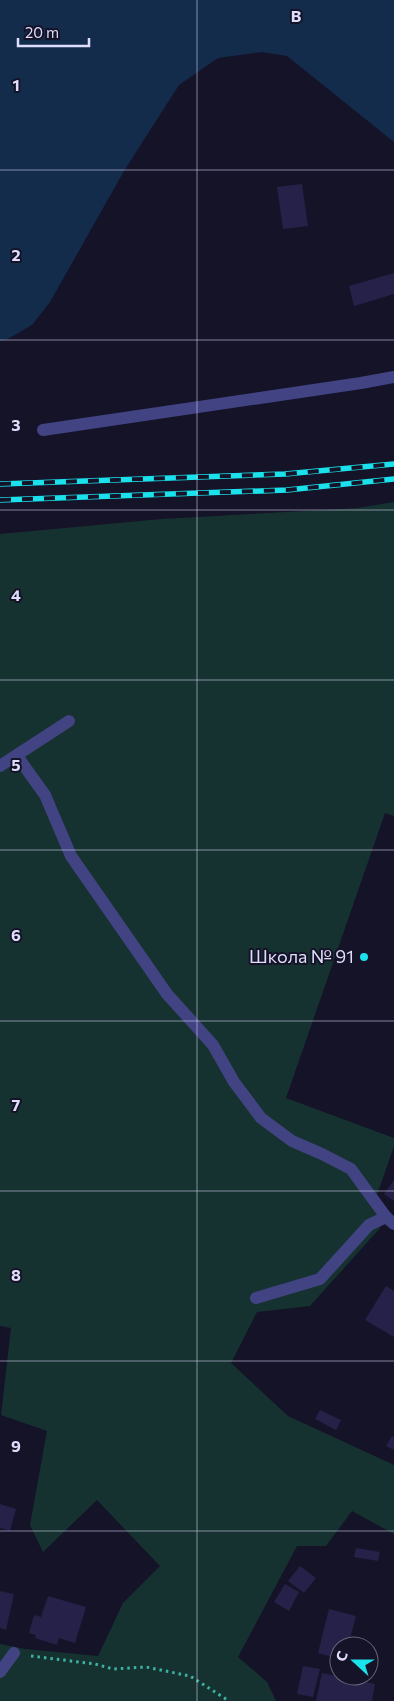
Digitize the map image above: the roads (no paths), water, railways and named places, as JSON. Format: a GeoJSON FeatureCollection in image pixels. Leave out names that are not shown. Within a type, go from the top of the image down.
{"type":"FeatureCollection","features":[{"type":"Feature","properties":{"kind":"street"},"geometry":{"type":"LineString","coordinates":[[43,430],[394,377]]}},
{"type":"Feature","properties":{"kind":"street"},"geometry":{"type":"LineString","coordinates":[[0,766],[69,721]]}},
{"type":"Feature","properties":{"kind":"street"},"geometry":{"type":"LineString","coordinates":[[17,756],[45,795],[71,856],[167,994],[213,1045],[234,1082],[261,1118],[292,1141],[351,1169],[390,1220],[369,1225],[320,1280],[256,1298]]}},
{"type":"Feature","properties":{"kind":"street"},"geometry":{"type":"LineString","coordinates":[[0,1672],[14,1653]]}},
{"type":"Feature","properties":{"kind":"water"},"geometry":{"type":"Polygon","coordinates":[[[0,0],[394,0],[394,142],[287,56],[262,52],[218,58],[179,85],[124,171],[50,302],[32,325],[6,340],[0,341],[0,0]]]}},
{"type":"Feature","properties":{"kind":"railway"},"geometry":{"type":"LineString","coordinates":[[0,484],[285,474],[394,464]]}},
{"type":"Feature","properties":{"kind":"railway"},"geometry":{"type":"LineString","coordinates":[[0,500],[287,490],[394,479]]}},
{"type":"Feature","properties":{"kind":"place","name":"Школа № 91"},"geometry":{"type":"Point","coordinates":[364,957]}}]}
